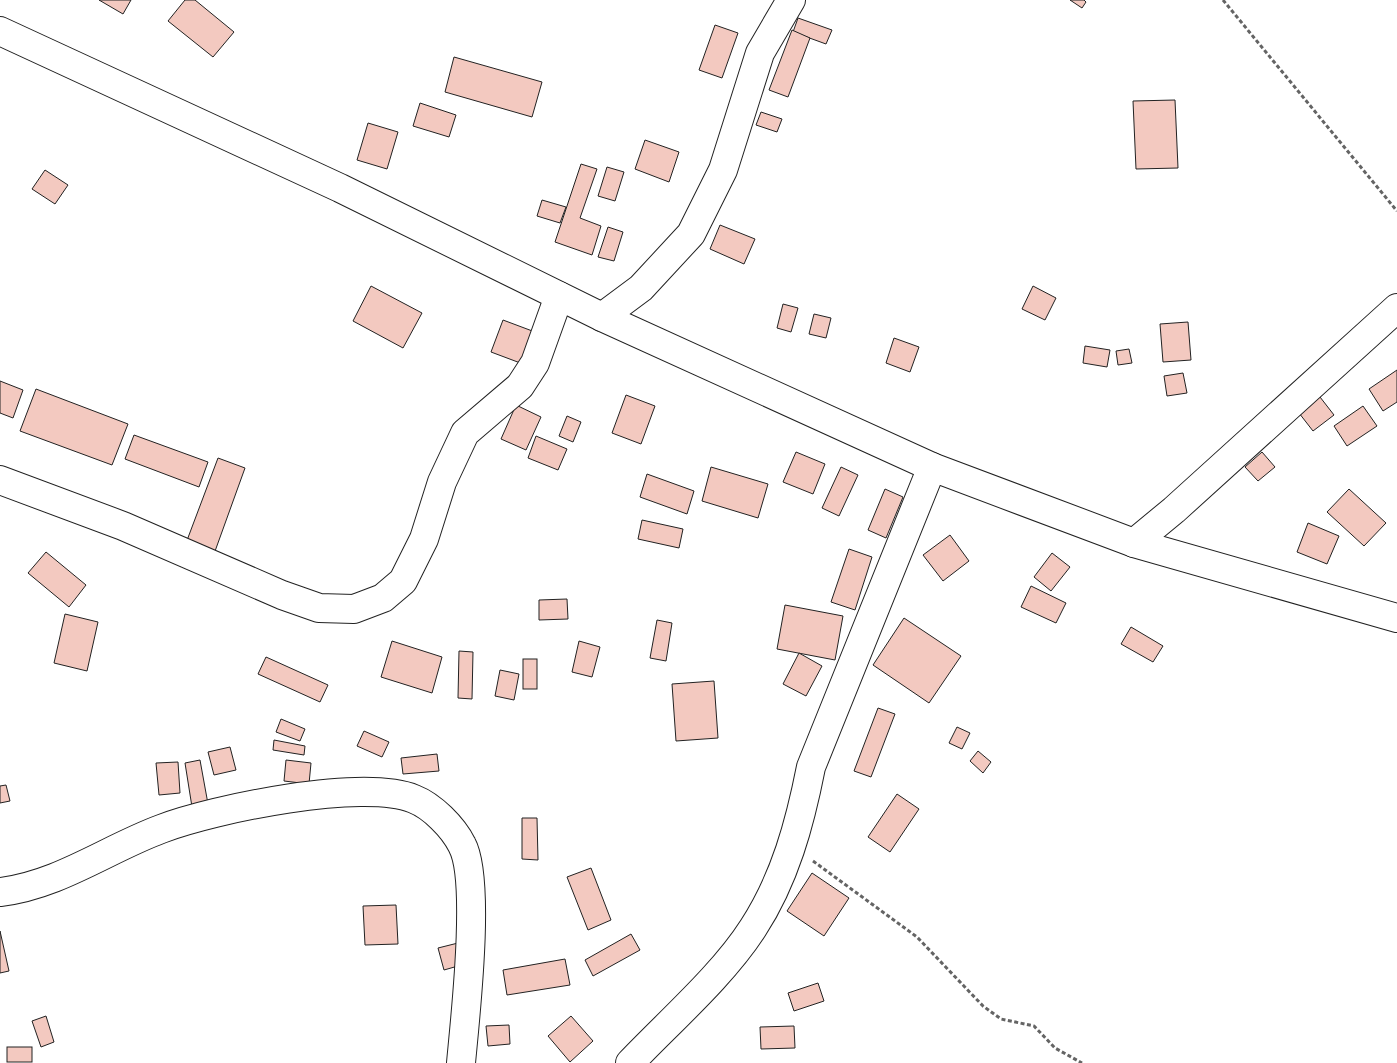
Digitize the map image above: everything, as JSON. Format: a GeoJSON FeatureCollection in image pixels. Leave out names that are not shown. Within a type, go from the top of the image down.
{"type":"FeatureCollection","features":[{"type":"Feature","properties":{"kind":"street"},"geometry":{"type":"LineString","coordinates":[[602,317],[641,288],[691,234],[724,170],[760,53],[791,0]]}},
{"type":"Feature","properties":{"kind":"street"},"geometry":{"type":"LineString","coordinates":[[0,31],[340,188],[602,317],[932,467],[1134,543],[1397,618]]}},
{"type":"Feature","properties":{"kind":"street"},"geometry":{"type":"LineString","coordinates":[[0,480],[123,526],[282,595],[319,608],[354,609],[384,598],[403,581],[424,538],[442,482],[465,433],[520,386],[535,363],[559,296]]}},
{"type":"Feature","properties":{"kind":"street"},"geometry":{"type":"LineString","coordinates":[[1134,543],[1174,510],[1397,308]]}},
{"type":"Feature","properties":{"kind":"street"},"geometry":{"type":"LineString","coordinates":[[630,1063],[729,960],[754,928],[778,881],[801,817],[811,767],[932,467]]}},
{"type":"Feature","properties":{"kind":"street"},"geometry":{"type":"LineString","coordinates":[[0,892],[16,890],[55,878],[162,828],[223,810],[324,794],[378,792],[414,799],[437,814],[463,846],[471,880],[468,975],[460,1063]]}},
{"type":"Feature","properties":{"kind":"path"},"geometry":{"type":"LineString","coordinates":[[1223,0],[1397,211]]}},
{"type":"Feature","properties":{"kind":"path"},"geometry":{"type":"LineString","coordinates":[[792,846],[916,938],[983,1006],[1000,1019],[1034,1026],[1055,1048],[1082,1063]]}},
{"type":"Feature","properties":{"kind":"building"},"geometry":{"type":"Polygon","coordinates":[[[99,0],[131,0],[123,14],[99,0]]]}},
{"type":"Feature","properties":{"kind":"building"},"geometry":{"type":"Polygon","coordinates":[[[185,0],[195,0],[234,32],[213,57],[168,21],[185,0]]]}},
{"type":"Feature","properties":{"kind":"building"},"geometry":{"type":"Polygon","coordinates":[[[1070,0],[1084,0],[1086,2],[1082,8],[1070,0]]]}},
{"type":"Feature","properties":{"kind":"building"},"geometry":{"type":"Polygon","coordinates":[[[798,18],[832,30],[826,44],[793,32],[798,18]]]}},
{"type":"Feature","properties":{"kind":"building"},"geometry":{"type":"Polygon","coordinates":[[[715,25],[738,33],[722,78],[699,70],[715,25]]]}},
{"type":"Feature","properties":{"kind":"building"},"geometry":{"type":"Polygon","coordinates":[[[792,30],[810,38],[788,97],[769,90],[792,30]]]}},
{"type":"Feature","properties":{"kind":"building"},"geometry":{"type":"Polygon","coordinates":[[[454,57],[542,82],[532,117],[445,92],[454,57]]]}},
{"type":"Feature","properties":{"kind":"building"},"geometry":{"type":"Polygon","coordinates":[[[1175,100],[1178,168],[1136,169],[1133,101],[1175,100]]]}},
{"type":"Feature","properties":{"kind":"building"},"geometry":{"type":"Polygon","coordinates":[[[420,103],[456,115],[449,137],[413,126],[420,103]]]}},
{"type":"Feature","properties":{"kind":"building"},"geometry":{"type":"Polygon","coordinates":[[[761,112],[782,119],[777,132],[756,125],[761,112]]]}},
{"type":"Feature","properties":{"kind":"building"},"geometry":{"type":"Polygon","coordinates":[[[368,123],[398,132],[387,169],[357,160],[368,123]]]}},
{"type":"Feature","properties":{"kind":"building"},"geometry":{"type":"Polygon","coordinates":[[[645,140],[679,152],[669,182],[635,169],[645,140]]]}},
{"type":"Feature","properties":{"kind":"building"},"geometry":{"type":"Polygon","coordinates":[[[581,164],[597,169],[580,218],[601,226],[592,255],[555,242],[581,164]]]}},
{"type":"Feature","properties":{"kind":"building"},"geometry":{"type":"Polygon","coordinates":[[[607,167],[624,172],[615,201],[598,196],[607,167]]]}},
{"type":"Feature","properties":{"kind":"building"},"geometry":{"type":"Polygon","coordinates":[[[45,170],[68,185],[55,204],[32,189],[45,170]]]}},
{"type":"Feature","properties":{"kind":"building"},"geometry":{"type":"Polygon","coordinates":[[[542,200],[566,207],[560,223],[537,216],[542,200]]]}},
{"type":"Feature","properties":{"kind":"building"},"geometry":{"type":"Polygon","coordinates":[[[720,225],[755,239],[744,264],[710,249],[720,225]]]}},
{"type":"Feature","properties":{"kind":"building"},"geometry":{"type":"Polygon","coordinates":[[[608,227],[623,232],[614,261],[598,257],[608,227]]]}},
{"type":"Feature","properties":{"kind":"building"},"geometry":{"type":"Polygon","coordinates":[[[371,286],[422,313],[403,348],[353,321],[371,286]]]}},
{"type":"Feature","properties":{"kind":"building"},"geometry":{"type":"Polygon","coordinates":[[[1033,286],[1056,298],[1045,320],[1022,309],[1033,286]]]}},
{"type":"Feature","properties":{"kind":"building"},"geometry":{"type":"Polygon","coordinates":[[[783,304],[798,308],[791,332],[777,328],[783,304]]]}},
{"type":"Feature","properties":{"kind":"building"},"geometry":{"type":"Polygon","coordinates":[[[814,314],[831,318],[826,338],[809,334],[814,314]]]}},
{"type":"Feature","properties":{"kind":"building"},"geometry":{"type":"Polygon","coordinates":[[[503,320],[535,332],[523,364],[491,352],[503,320]]]}},
{"type":"Feature","properties":{"kind":"building"},"geometry":{"type":"Polygon","coordinates":[[[1188,322],[1191,360],[1163,362],[1160,324],[1188,322]]]}},
{"type":"Feature","properties":{"kind":"building"},"geometry":{"type":"Polygon","coordinates":[[[894,338],[919,347],[910,372],[886,363],[894,338]]]}},
{"type":"Feature","properties":{"kind":"building"},"geometry":{"type":"Polygon","coordinates":[[[1085,346],[1110,350],[1107,367],[1083,363],[1085,346]]]}},
{"type":"Feature","properties":{"kind":"building"},"geometry":{"type":"Polygon","coordinates":[[[1129,349],[1132,363],[1118,365],[1116,351],[1129,349]]]}},
{"type":"Feature","properties":{"kind":"building"},"geometry":{"type":"Polygon","coordinates":[[[1397,370],[1397,402],[1383,411],[1369,389],[1397,370]]]}},
{"type":"Feature","properties":{"kind":"building"},"geometry":{"type":"Polygon","coordinates":[[[1183,373],[1187,393],[1167,396],[1164,376],[1183,373]]]}},
{"type":"Feature","properties":{"kind":"building"},"geometry":{"type":"Polygon","coordinates":[[[0,381],[23,390],[13,418],[0,413],[0,381]]]}},
{"type":"Feature","properties":{"kind":"building"},"geometry":{"type":"Polygon","coordinates":[[[36,389],[128,424],[112,465],[20,431],[36,389]]]}},
{"type":"Feature","properties":{"kind":"building"},"geometry":{"type":"Polygon","coordinates":[[[626,395],[655,406],[641,444],[612,433],[626,395]]]}},
{"type":"Feature","properties":{"kind":"building"},"geometry":{"type":"Polygon","coordinates":[[[1320,397],[1334,415],[1313,431],[1299,413],[1320,397]]]}},
{"type":"Feature","properties":{"kind":"building"},"geometry":{"type":"Polygon","coordinates":[[[516,405],[541,417],[526,450],[501,439],[516,405]]]}},
{"type":"Feature","properties":{"kind":"building"},"geometry":{"type":"Polygon","coordinates":[[[1363,406],[1377,426],[1347,446],[1334,426],[1363,406]]]}},
{"type":"Feature","properties":{"kind":"building"},"geometry":{"type":"Polygon","coordinates":[[[567,416],[581,422],[573,442],[559,436],[567,416]]]}},
{"type":"Feature","properties":{"kind":"building"},"geometry":{"type":"Polygon","coordinates":[[[134,435],[208,462],[199,487],[125,459],[134,435]]]}},
{"type":"Feature","properties":{"kind":"building"},"geometry":{"type":"Polygon","coordinates":[[[536,436],[567,449],[558,470],[528,458],[536,436]]]}},
{"type":"Feature","properties":{"kind":"building"},"geometry":{"type":"Polygon","coordinates":[[[796,452],[825,464],[813,494],[783,482],[796,452]]]}},
{"type":"Feature","properties":{"kind":"building"},"geometry":{"type":"Polygon","coordinates":[[[1262,452],[1275,467],[1258,481],[1245,467],[1262,452]]]}},
{"type":"Feature","properties":{"kind":"building"},"geometry":{"type":"Polygon","coordinates":[[[218,458],[245,468],[214,554],[186,543],[218,458]]]}},
{"type":"Feature","properties":{"kind":"building"},"geometry":{"type":"Polygon","coordinates":[[[711,467],[768,484],[758,518],[702,501],[711,467]]]}},
{"type":"Feature","properties":{"kind":"building"},"geometry":{"type":"Polygon","coordinates":[[[841,467],[858,475],[839,516],[822,508],[841,467]]]}},
{"type":"Feature","properties":{"kind":"building"},"geometry":{"type":"Polygon","coordinates":[[[647,474],[694,491],[687,514],[640,497],[647,474]]]}},
{"type":"Feature","properties":{"kind":"building"},"geometry":{"type":"Polygon","coordinates":[[[885,489],[903,497],[886,538],[868,530],[885,489]]]}},
{"type":"Feature","properties":{"kind":"building"},"geometry":{"type":"Polygon","coordinates":[[[1349,489],[1386,523],[1364,546],[1327,512],[1349,489]]]}},
{"type":"Feature","properties":{"kind":"building"},"geometry":{"type":"Polygon","coordinates":[[[642,520],[683,529],[679,548],[638,539],[642,520]]]}},
{"type":"Feature","properties":{"kind":"building"},"geometry":{"type":"Polygon","coordinates":[[[1308,523],[1339,536],[1327,564],[1297,552],[1308,523]]]}},
{"type":"Feature","properties":{"kind":"building"},"geometry":{"type":"Polygon","coordinates":[[[950,535],[969,561],[943,581],[923,555],[950,535]]]}},
{"type":"Feature","properties":{"kind":"building"},"geometry":{"type":"Polygon","coordinates":[[[849,549],[872,557],[855,610],[831,602],[849,549]]]}},
{"type":"Feature","properties":{"kind":"building"},"geometry":{"type":"Polygon","coordinates":[[[46,552],[86,585],[69,607],[28,573],[46,552]]]}},
{"type":"Feature","properties":{"kind":"building"},"geometry":{"type":"Polygon","coordinates":[[[1052,553],[1070,567],[1051,591],[1034,577],[1052,553]]]}},
{"type":"Feature","properties":{"kind":"building"},"geometry":{"type":"Polygon","coordinates":[[[1031,586],[1066,603],[1056,623],[1021,607],[1031,586]]]}},
{"type":"Feature","properties":{"kind":"building"},"geometry":{"type":"Polygon","coordinates":[[[567,599],[568,619],[539,620],[539,600],[567,599]]]}},
{"type":"Feature","properties":{"kind":"building"},"geometry":{"type":"Polygon","coordinates":[[[785,605],[843,616],[835,660],[777,649],[785,605]]]}},
{"type":"Feature","properties":{"kind":"building"},"geometry":{"type":"Polygon","coordinates":[[[65,614],[98,622],[87,671],[54,663],[65,614]]]}},
{"type":"Feature","properties":{"kind":"building"},"geometry":{"type":"Polygon","coordinates":[[[904,618],[961,656],[929,703],[873,665],[904,618]]]}},
{"type":"Feature","properties":{"kind":"building"},"geometry":{"type":"Polygon","coordinates":[[[657,620],[672,623],[666,661],[650,658],[657,620]]]}},
{"type":"Feature","properties":{"kind":"building"},"geometry":{"type":"Polygon","coordinates":[[[1131,627],[1163,646],[1153,662],[1121,644],[1131,627]]]}},
{"type":"Feature","properties":{"kind":"building"},"geometry":{"type":"Polygon","coordinates":[[[392,641],[442,657],[432,693],[381,677],[392,641]]]}},
{"type":"Feature","properties":{"kind":"building"},"geometry":{"type":"Polygon","coordinates":[[[579,641],[600,647],[592,677],[572,672],[579,641]]]}},
{"type":"Feature","properties":{"kind":"building"},"geometry":{"type":"Polygon","coordinates":[[[459,651],[473,652],[472,699],[458,698],[459,651]]]}},
{"type":"Feature","properties":{"kind":"building"},"geometry":{"type":"Polygon","coordinates":[[[799,653],[822,666],[806,696],[783,684],[799,653]]]}},
{"type":"Feature","properties":{"kind":"building"},"geometry":{"type":"Polygon","coordinates":[[[266,657],[328,685],[320,702],[258,674],[266,657]]]}},
{"type":"Feature","properties":{"kind":"building"},"geometry":{"type":"Polygon","coordinates":[[[523,659],[537,659],[537,689],[523,689],[523,659]]]}},
{"type":"Feature","properties":{"kind":"building"},"geometry":{"type":"Polygon","coordinates":[[[500,670],[519,674],[514,700],[495,696],[500,670]]]}},
{"type":"Feature","properties":{"kind":"building"},"geometry":{"type":"Polygon","coordinates":[[[714,681],[718,738],[676,741],[672,684],[714,681]]]}},
{"type":"Feature","properties":{"kind":"building"},"geometry":{"type":"Polygon","coordinates":[[[878,708],[895,714],[871,777],[854,771],[878,708]]]}},
{"type":"Feature","properties":{"kind":"building"},"geometry":{"type":"Polygon","coordinates":[[[281,719],[305,729],[300,741],[276,732],[281,719]]]}},
{"type":"Feature","properties":{"kind":"building"},"geometry":{"type":"Polygon","coordinates":[[[957,727],[970,733],[962,749],[949,743],[957,727]]]}},
{"type":"Feature","properties":{"kind":"building"},"geometry":{"type":"Polygon","coordinates":[[[364,731],[389,742],[382,757],[357,746],[364,731]]]}},
{"type":"Feature","properties":{"kind":"building"},"geometry":{"type":"Polygon","coordinates":[[[274,740],[305,746],[304,755],[273,750],[274,740]]]}},
{"type":"Feature","properties":{"kind":"building"},"geometry":{"type":"Polygon","coordinates":[[[230,747],[236,770],[214,775],[208,752],[230,747]]]}},
{"type":"Feature","properties":{"kind":"building"},"geometry":{"type":"Polygon","coordinates":[[[978,751],[991,762],[983,773],[970,761],[978,751]]]}},
{"type":"Feature","properties":{"kind":"building"},"geometry":{"type":"Polygon","coordinates":[[[437,754],[439,771],[403,774],[401,758],[437,754]]]}},
{"type":"Feature","properties":{"kind":"building"},"geometry":{"type":"Polygon","coordinates":[[[200,760],[208,804],[192,807],[185,763],[200,760]]]}},
{"type":"Feature","properties":{"kind":"building"},"geometry":{"type":"Polygon","coordinates":[[[286,760],[311,763],[309,784],[284,781],[286,760]]]}},
{"type":"Feature","properties":{"kind":"building"},"geometry":{"type":"Polygon","coordinates":[[[178,762],[180,793],[159,795],[156,763],[178,762]]]}},
{"type":"Feature","properties":{"kind":"building"},"geometry":{"type":"Polygon","coordinates":[[[6,785],[10,801],[0,803],[0,786],[6,785]]]}},
{"type":"Feature","properties":{"kind":"building"},"geometry":{"type":"Polygon","coordinates":[[[897,794],[919,809],[890,852],[868,837],[897,794]]]}},
{"type":"Feature","properties":{"kind":"building"},"geometry":{"type":"Polygon","coordinates":[[[522,818],[537,818],[538,860],[522,859],[522,818]]]}},
{"type":"Feature","properties":{"kind":"building"},"geometry":{"type":"Polygon","coordinates":[[[591,868],[611,920],[588,930],[567,877],[591,868]]]}},
{"type":"Feature","properties":{"kind":"building"},"geometry":{"type":"Polygon","coordinates":[[[812,873],[849,898],[824,936],[787,911],[812,873]]]}},
{"type":"Feature","properties":{"kind":"building"},"geometry":{"type":"Polygon","coordinates":[[[396,905],[398,944],[365,945],[363,906],[396,905]]]}},
{"type":"Feature","properties":{"kind":"building"},"geometry":{"type":"Polygon","coordinates":[[[0,931],[9,971],[0,973],[0,931]]]}},
{"type":"Feature","properties":{"kind":"building"},"geometry":{"type":"Polygon","coordinates":[[[631,934],[640,950],[593,976],[585,960],[631,934]]]}},
{"type":"Feature","properties":{"kind":"building"},"geometry":{"type":"Polygon","coordinates":[[[458,943],[465,964],[444,970],[438,948],[458,943]]]}},
{"type":"Feature","properties":{"kind":"building"},"geometry":{"type":"Polygon","coordinates":[[[565,959],[570,985],[507,995],[503,970],[565,959]]]}},
{"type":"Feature","properties":{"kind":"building"},"geometry":{"type":"Polygon","coordinates":[[[818,983],[824,1001],[794,1011],[788,993],[818,983]]]}},
{"type":"Feature","properties":{"kind":"building"},"geometry":{"type":"Polygon","coordinates":[[[46,1016],[54,1042],[41,1047],[32,1021],[46,1016]]]}},
{"type":"Feature","properties":{"kind":"building"},"geometry":{"type":"Polygon","coordinates":[[[571,1016],[593,1041],[570,1062],[548,1036],[571,1016]]]}},
{"type":"Feature","properties":{"kind":"building"},"geometry":{"type":"Polygon","coordinates":[[[509,1025],[510,1044],[488,1046],[486,1026],[509,1025]]]}},
{"type":"Feature","properties":{"kind":"building"},"geometry":{"type":"Polygon","coordinates":[[[794,1026],[795,1048],[761,1049],[760,1027],[794,1026]]]}},
{"type":"Feature","properties":{"kind":"building"},"geometry":{"type":"Polygon","coordinates":[[[7,1047],[32,1047],[32,1062],[7,1062],[7,1047]]]}}]}
